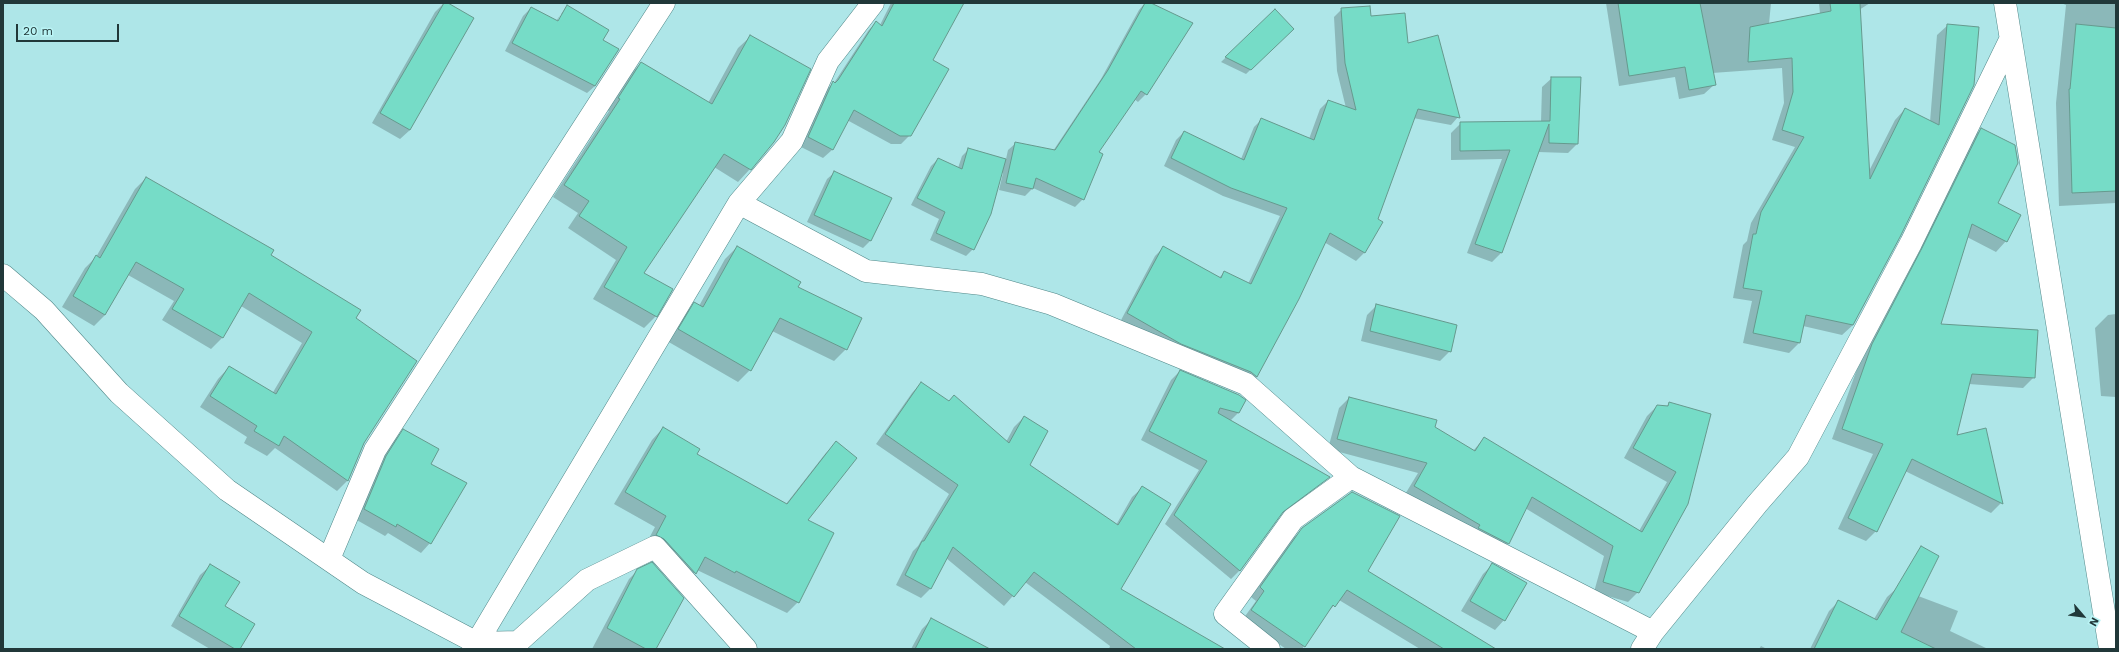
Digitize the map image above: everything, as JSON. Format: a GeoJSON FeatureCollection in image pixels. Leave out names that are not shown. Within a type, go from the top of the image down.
{"type":"FeatureCollection","features":[{"type":"Feature","properties":{"kind":"street"},"geometry":{"type":"LineString","coordinates":[[329,560],[375,450],[664,3]]}},
{"type":"Feature","properties":{"kind":"street"},"geometry":{"type":"LineString","coordinates":[[475,646],[739,204],[792,142],[828,61],[873,3]]}},
{"type":"Feature","properties":{"kind":"street"},"geometry":{"type":"LineString","coordinates":[[2004,3],[2110,649]]}},
{"type":"Feature","properties":{"kind":"street"},"geometry":{"type":"LineString","coordinates":[[739,204],[866,271],[982,284],[1045,302],[1246,384],[1351,477],[1647,641],[1757,504],[1798,457],[1911,243],[2010,40]]}},
{"type":"Feature","properties":{"kind":"street"},"geometry":{"type":"LineString","coordinates":[[3,275],[44,310],[120,393],[227,490],[363,583],[475,646],[518,642],[587,580],[655,547],[746,649]]}},
{"type":"Feature","properties":{"kind":"street"},"geometry":{"type":"LineString","coordinates":[[1269,649],[1225,614],[1293,519],[1351,477]]}},
{"type":"Feature","properties":{"kind":"building"},"geometry":{"type":"Polygon","coordinates":[[[444,3],[448,3],[474,18],[410,130],[380,113],[444,3]]]}},
{"type":"Feature","properties":{"kind":"building"},"geometry":{"type":"Polygon","coordinates":[[[894,3],[964,3],[933,60],[949,69],[911,136],[900,136],[854,110],[833,150],[808,137],[833,81],[835,83],[838,80],[876,21],[882,26],[894,3]]]}},
{"type":"Feature","properties":{"kind":"building"},"geometry":{"type":"Polygon","coordinates":[[[1145,3],[1151,3],[1193,23],[1147,95],[1141,91],[1099,152],[1103,154],[1084,200],[1036,178],[1033,189],[1006,183],[1015,142],[1055,150],[1108,70],[1145,3]]]}},
{"type":"Feature","properties":{"kind":"building"},"geometry":{"type":"Polygon","coordinates":[[[1618,3],[1700,3],[1716,85],[1689,90],[1685,67],[1629,76],[1618,3]]]}},
{"type":"Feature","properties":{"kind":"building"},"geometry":{"type":"Polygon","coordinates":[[[1830,3],[1860,3],[1870,179],[1905,108],[1939,125],[1947,24],[1979,27],[1974,85],[1900,237],[1853,325],[1806,315],[1800,343],[1753,333],[1762,291],[1743,288],[1753,234],[1756,234],[1761,212],[1804,137],[1782,130],[1793,92],[1792,58],[1748,62],[1750,27],[1831,11],[1830,3]]]}},
{"type":"Feature","properties":{"kind":"building"},"geometry":{"type":"Polygon","coordinates":[[[567,5],[609,30],[603,40],[619,49],[595,86],[512,43],[531,7],[558,21],[567,5]]]}},
{"type":"Feature","properties":{"kind":"building"},"geometry":{"type":"Polygon","coordinates":[[[1370,6],[1371,16],[1405,13],[1408,43],[1438,35],[1460,118],[1418,109],[1378,219],[1383,222],[1365,253],[1330,233],[1299,299],[1257,377],[1251,372],[1181,344],[1127,313],[1163,246],[1221,278],[1224,271],[1251,284],[1287,208],[1231,188],[1171,158],[1184,131],[1244,160],[1261,118],[1314,140],[1328,100],[1356,110],[1345,63],[1341,8],[1370,6]]]}},
{"type":"Feature","properties":{"kind":"building"},"geometry":{"type":"Polygon","coordinates":[[[1275,9],[1294,29],[1251,70],[1225,57],[1275,9]]]}},
{"type":"Feature","properties":{"kind":"building"},"geometry":{"type":"Polygon","coordinates":[[[2076,24],[2116,28],[2116,191],[2072,193],[2069,89],[2076,24]]]}},
{"type":"Feature","properties":{"kind":"building"},"geometry":{"type":"Polygon","coordinates":[[[750,35],[811,69],[785,125],[774,142],[751,170],[724,154],[644,273],[673,289],[657,317],[604,287],[627,247],[579,216],[589,201],[564,185],[620,99],[618,98],[641,62],[712,104],[750,35]]]}},
{"type":"Feature","properties":{"kind":"building"},"geometry":{"type":"Polygon","coordinates":[[[1551,77],[1581,77],[1578,144],[1549,143],[1549,124],[1502,253],[1475,244],[1510,150],[1460,151],[1460,122],[1550,121],[1551,77]]]}},
{"type":"Feature","properties":{"kind":"building"},"geometry":{"type":"Polygon","coordinates":[[[1981,128],[2015,145],[2018,163],[1998,203],[2021,215],[2007,242],[1972,224],[1941,324],[2038,330],[2035,378],[1972,374],[1957,435],[1986,428],[2003,504],[1912,459],[1877,532],[1848,518],[1883,444],[1842,429],[1872,344],[1922,248],[1981,128]]]}},
{"type":"Feature","properties":{"kind":"building"},"geometry":{"type":"Polygon","coordinates":[[[968,148],[1006,159],[991,214],[974,250],[936,233],[945,212],[917,198],[938,158],[962,169],[968,148]]]}},
{"type":"Feature","properties":{"kind":"building"},"geometry":{"type":"Polygon","coordinates":[[[834,171],[892,198],[871,241],[814,215],[834,171]]]}},
{"type":"Feature","properties":{"kind":"building"},"geometry":{"type":"Polygon","coordinates":[[[146,177],[274,250],[271,255],[361,310],[356,318],[417,361],[364,443],[348,481],[284,436],[279,446],[254,431],[257,426],[210,396],[229,366],[276,394],[312,332],[249,293],[223,338],[172,309],[184,289],[136,262],[105,315],[73,296],[96,255],[100,258],[146,177]]]}},
{"type":"Feature","properties":{"kind":"building"},"geometry":{"type":"Polygon","coordinates":[[[737,246],[801,282],[798,287],[862,318],[847,350],[780,318],[751,371],[678,329],[694,302],[703,307],[737,246]]]}},
{"type":"Feature","properties":{"kind":"building"},"geometry":{"type":"Polygon","coordinates":[[[1376,304],[1457,325],[1451,352],[1370,331],[1376,304]]]}},
{"type":"Feature","properties":{"kind":"building"},"geometry":{"type":"Polygon","coordinates":[[[1180,370],[1239,395],[1246,400],[1239,413],[1220,408],[1218,413],[1330,477],[1283,512],[1240,571],[1174,515],[1207,461],[1149,431],[1180,370]]]}},
{"type":"Feature","properties":{"kind":"building"},"geometry":{"type":"Polygon","coordinates":[[[921,382],[949,401],[954,395],[1009,443],[1024,416],[1048,431],[1030,465],[1118,525],[1142,486],[1171,504],[1121,589],[1225,649],[1136,649],[1034,572],[1014,597],[953,547],[931,589],[905,575],[922,541],[924,541],[958,485],[885,434],[921,382]]]}},
{"type":"Feature","properties":{"kind":"building"},"geometry":{"type":"Polygon","coordinates":[[[1349,397],[1437,420],[1435,427],[1475,451],[1484,437],[1642,532],[1676,472],[1633,448],[1657,405],[1668,406],[1669,402],[1711,414],[1688,504],[1639,593],[1603,582],[1613,546],[1532,497],[1509,544],[1478,528],[1480,525],[1414,486],[1427,463],[1337,439],[1349,397]]]}},
{"type":"Feature","properties":{"kind":"building"},"geometry":{"type":"Polygon","coordinates":[[[663,427],[700,449],[697,454],[787,504],[836,441],[857,458],[808,520],[834,533],[799,603],[705,557],[696,574],[664,539],[656,535],[666,516],[625,492],[663,427]]]}},
{"type":"Feature","properties":{"kind":"building"},"geometry":{"type":"Polygon","coordinates":[[[403,429],[439,449],[431,464],[467,483],[431,544],[397,524],[396,527],[364,509],[386,456],[403,429]]]}},
{"type":"Feature","properties":{"kind":"building"},"geometry":{"type":"Polygon","coordinates":[[[1352,492],[1400,516],[1368,571],[1496,649],[1444,649],[1347,590],[1335,607],[1333,605],[1305,647],[1251,610],[1264,591],[1260,587],[1302,528],[1352,492]]]}},
{"type":"Feature","properties":{"kind":"building"},"geometry":{"type":"Polygon","coordinates":[[[1921,546],[1939,556],[1901,632],[1936,649],[1814,649],[1838,600],[1877,620],[1921,546]]]}},
{"type":"Feature","properties":{"kind":"building"},"geometry":{"type":"Polygon","coordinates":[[[652,562],[684,598],[656,649],[646,649],[607,628],[637,569],[652,562]]]}},
{"type":"Feature","properties":{"kind":"building"},"geometry":{"type":"Polygon","coordinates":[[[1492,563],[1527,583],[1505,621],[1470,601],[1492,563]]]}},
{"type":"Feature","properties":{"kind":"building"},"geometry":{"type":"Polygon","coordinates":[[[210,564],[240,582],[225,606],[255,624],[240,649],[235,649],[179,616],[210,564]]]}},
{"type":"Feature","properties":{"kind":"building"},"geometry":{"type":"Polygon","coordinates":[[[931,618],[990,649],[915,649],[931,618]]]}}]}
